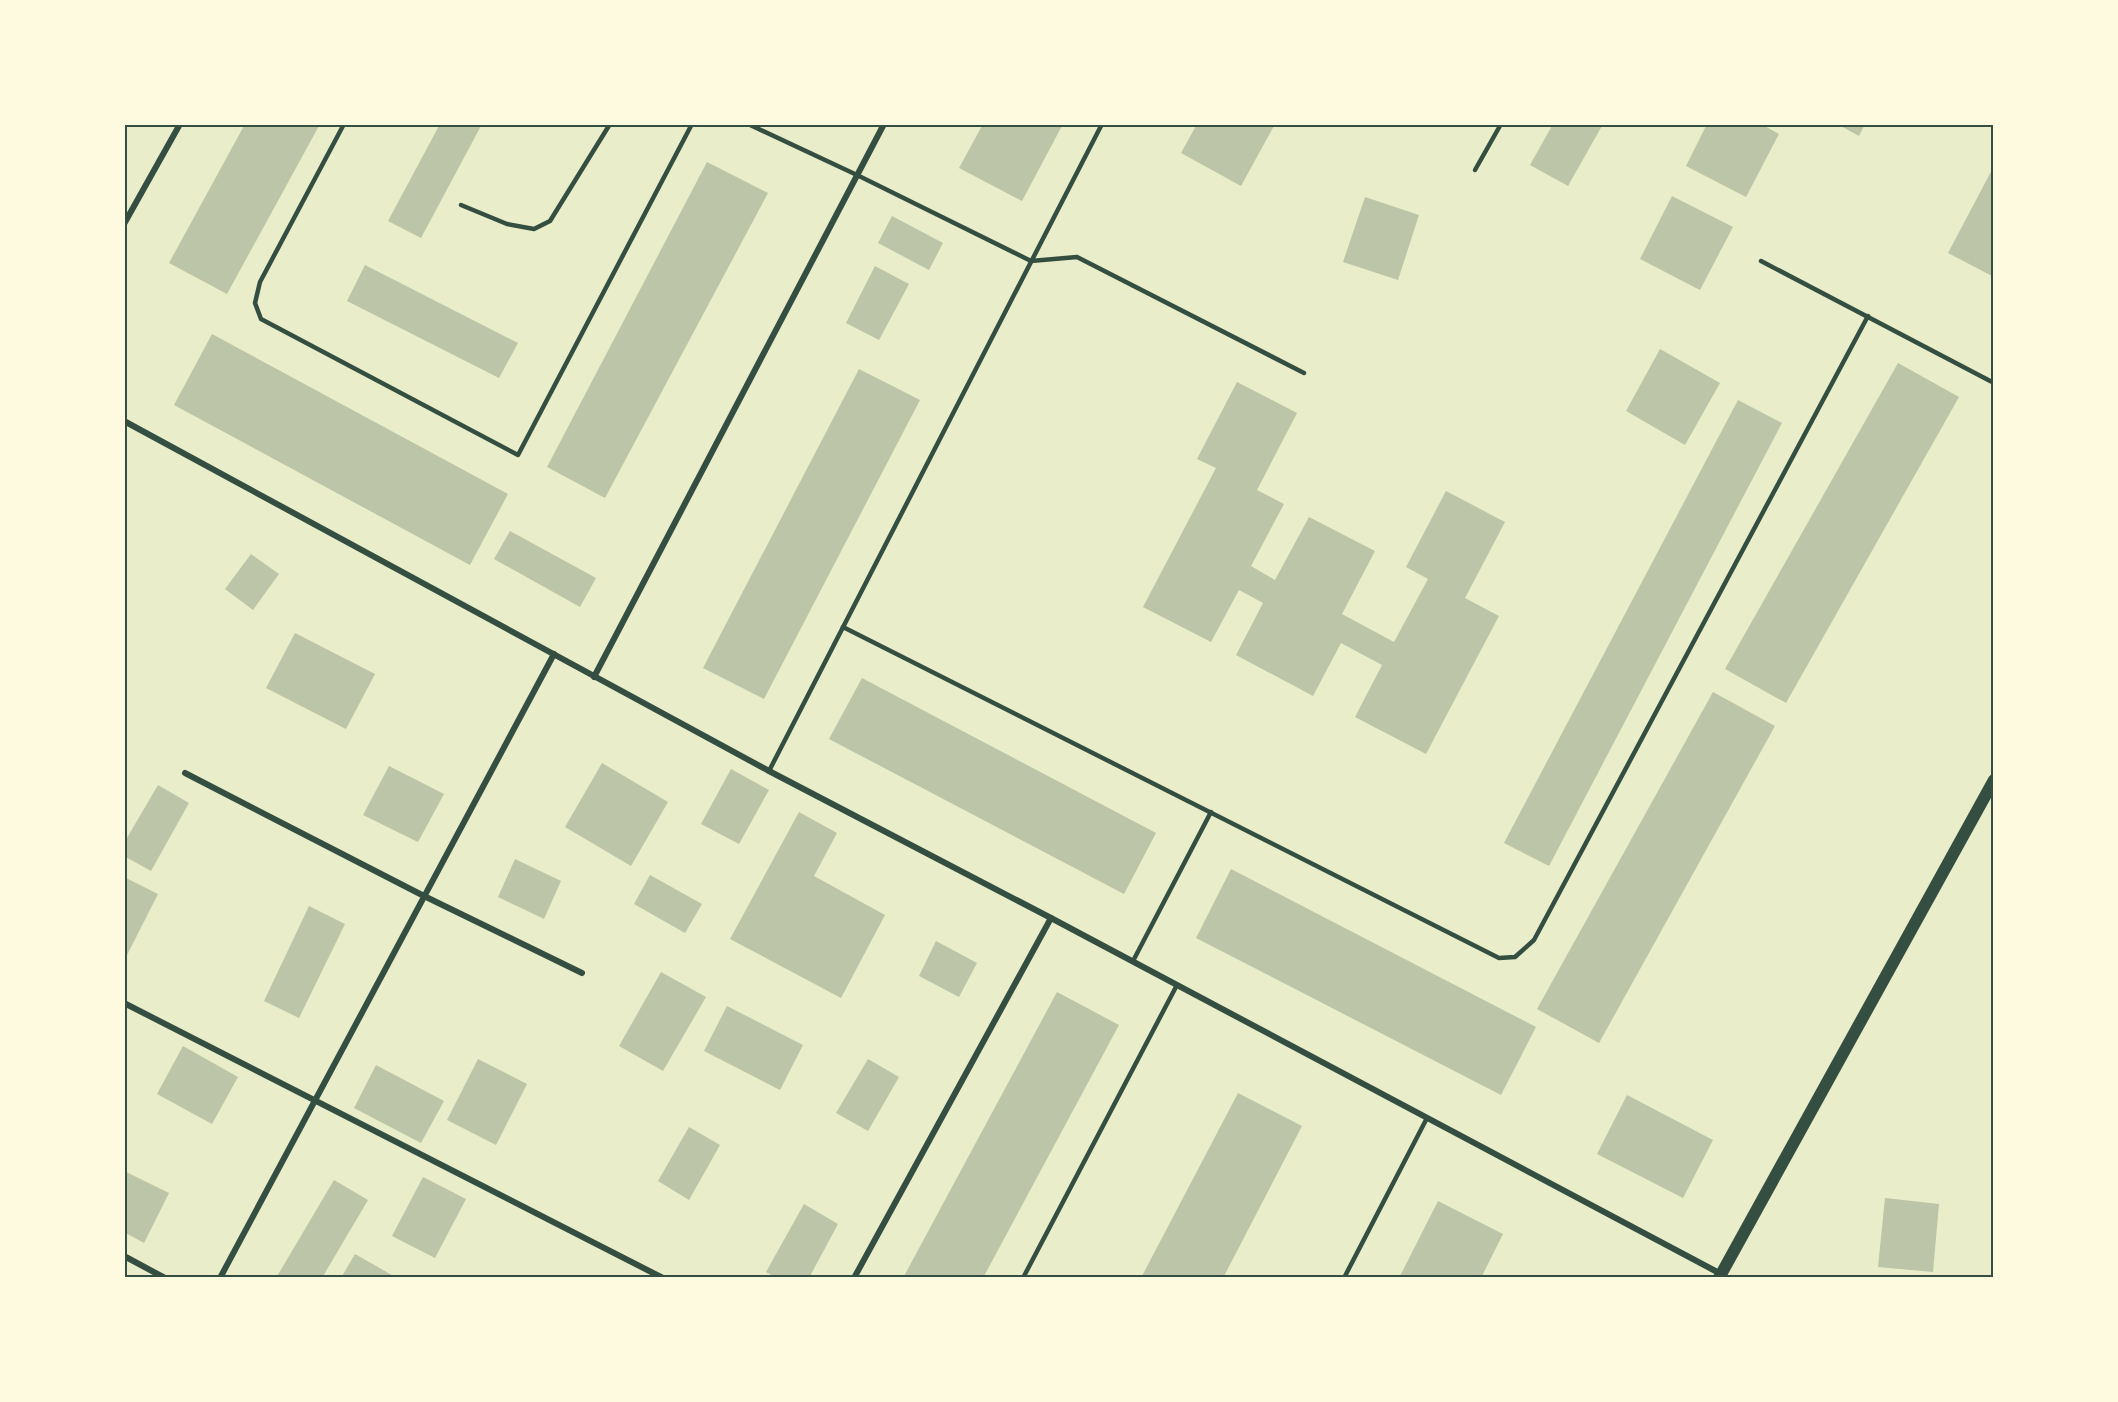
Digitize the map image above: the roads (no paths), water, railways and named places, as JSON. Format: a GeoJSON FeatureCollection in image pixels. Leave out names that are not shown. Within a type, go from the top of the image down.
{"type":"FeatureCollection","features":[{"type":"Feature","properties":{"kind":"main road"},"geometry":{"type":"LineString","coordinates":[[1720,1276],[1994,780]]}},
{"type":"Feature","properties":{"kind":"street"},"geometry":{"type":"LineString","coordinates":[[124,224],[180,124]]}},
{"type":"Feature","properties":{"kind":"street"},"geometry":{"type":"LineString","coordinates":[[594,677],[884,124]]}},
{"type":"Feature","properties":{"kind":"street"},"geometry":{"type":"LineString","coordinates":[[124,421],[594,677],[1178,985],[1720,1276]]}},
{"type":"Feature","properties":{"kind":"street"},"geometry":{"type":"LineString","coordinates":[[220,1278],[554,654]]}},
{"type":"Feature","properties":{"kind":"street"},"geometry":{"type":"LineString","coordinates":[[185,773],[424,896],[582,973]]}},
{"type":"Feature","properties":{"kind":"street"},"geometry":{"type":"LineString","coordinates":[[854,1278],[1051,918]]}},
{"type":"Feature","properties":{"kind":"street"},"geometry":{"type":"LineString","coordinates":[[124,1003],[663,1278]]}},
{"type":"Feature","properties":{"kind":"street"},"geometry":{"type":"LineString","coordinates":[[124,1256],[165,1278]]}},
{"type":"Feature","properties":{"kind":"lane"},"geometry":{"type":"LineString","coordinates":[[344,124],[260,282],[255,303],[261,319],[518,455],[692,124]]}},
{"type":"Feature","properties":{"kind":"lane"},"geometry":{"type":"LineString","coordinates":[[461,205],[507,224],[534,229],[550,221],[610,124]]}},
{"type":"Feature","properties":{"kind":"lane"},"geometry":{"type":"LineString","coordinates":[[748,124],[1031,261],[1077,257],[1304,374]]}},
{"type":"Feature","properties":{"kind":"lane"},"geometry":{"type":"LineString","coordinates":[[770,771],[1102,124]]}},
{"type":"Feature","properties":{"kind":"lane"},"geometry":{"type":"LineString","coordinates":[[1475,170],[1501,124]]}},
{"type":"Feature","properties":{"kind":"lane"},"geometry":{"type":"LineString","coordinates":[[1761,261],[1994,383]]}},
{"type":"Feature","properties":{"kind":"lane"},"geometry":{"type":"LineString","coordinates":[[843,627],[1499,958],[1515,957],[1534,940],[1540,930],[1868,316]]}},
{"type":"Feature","properties":{"kind":"lane"},"geometry":{"type":"LineString","coordinates":[[1133,962],[1211,812]]}},
{"type":"Feature","properties":{"kind":"lane"},"geometry":{"type":"LineString","coordinates":[[1023,1278],[1178,985]]}},
{"type":"Feature","properties":{"kind":"lane"},"geometry":{"type":"LineString","coordinates":[[1344,1278],[1427,1118]]}}]}
